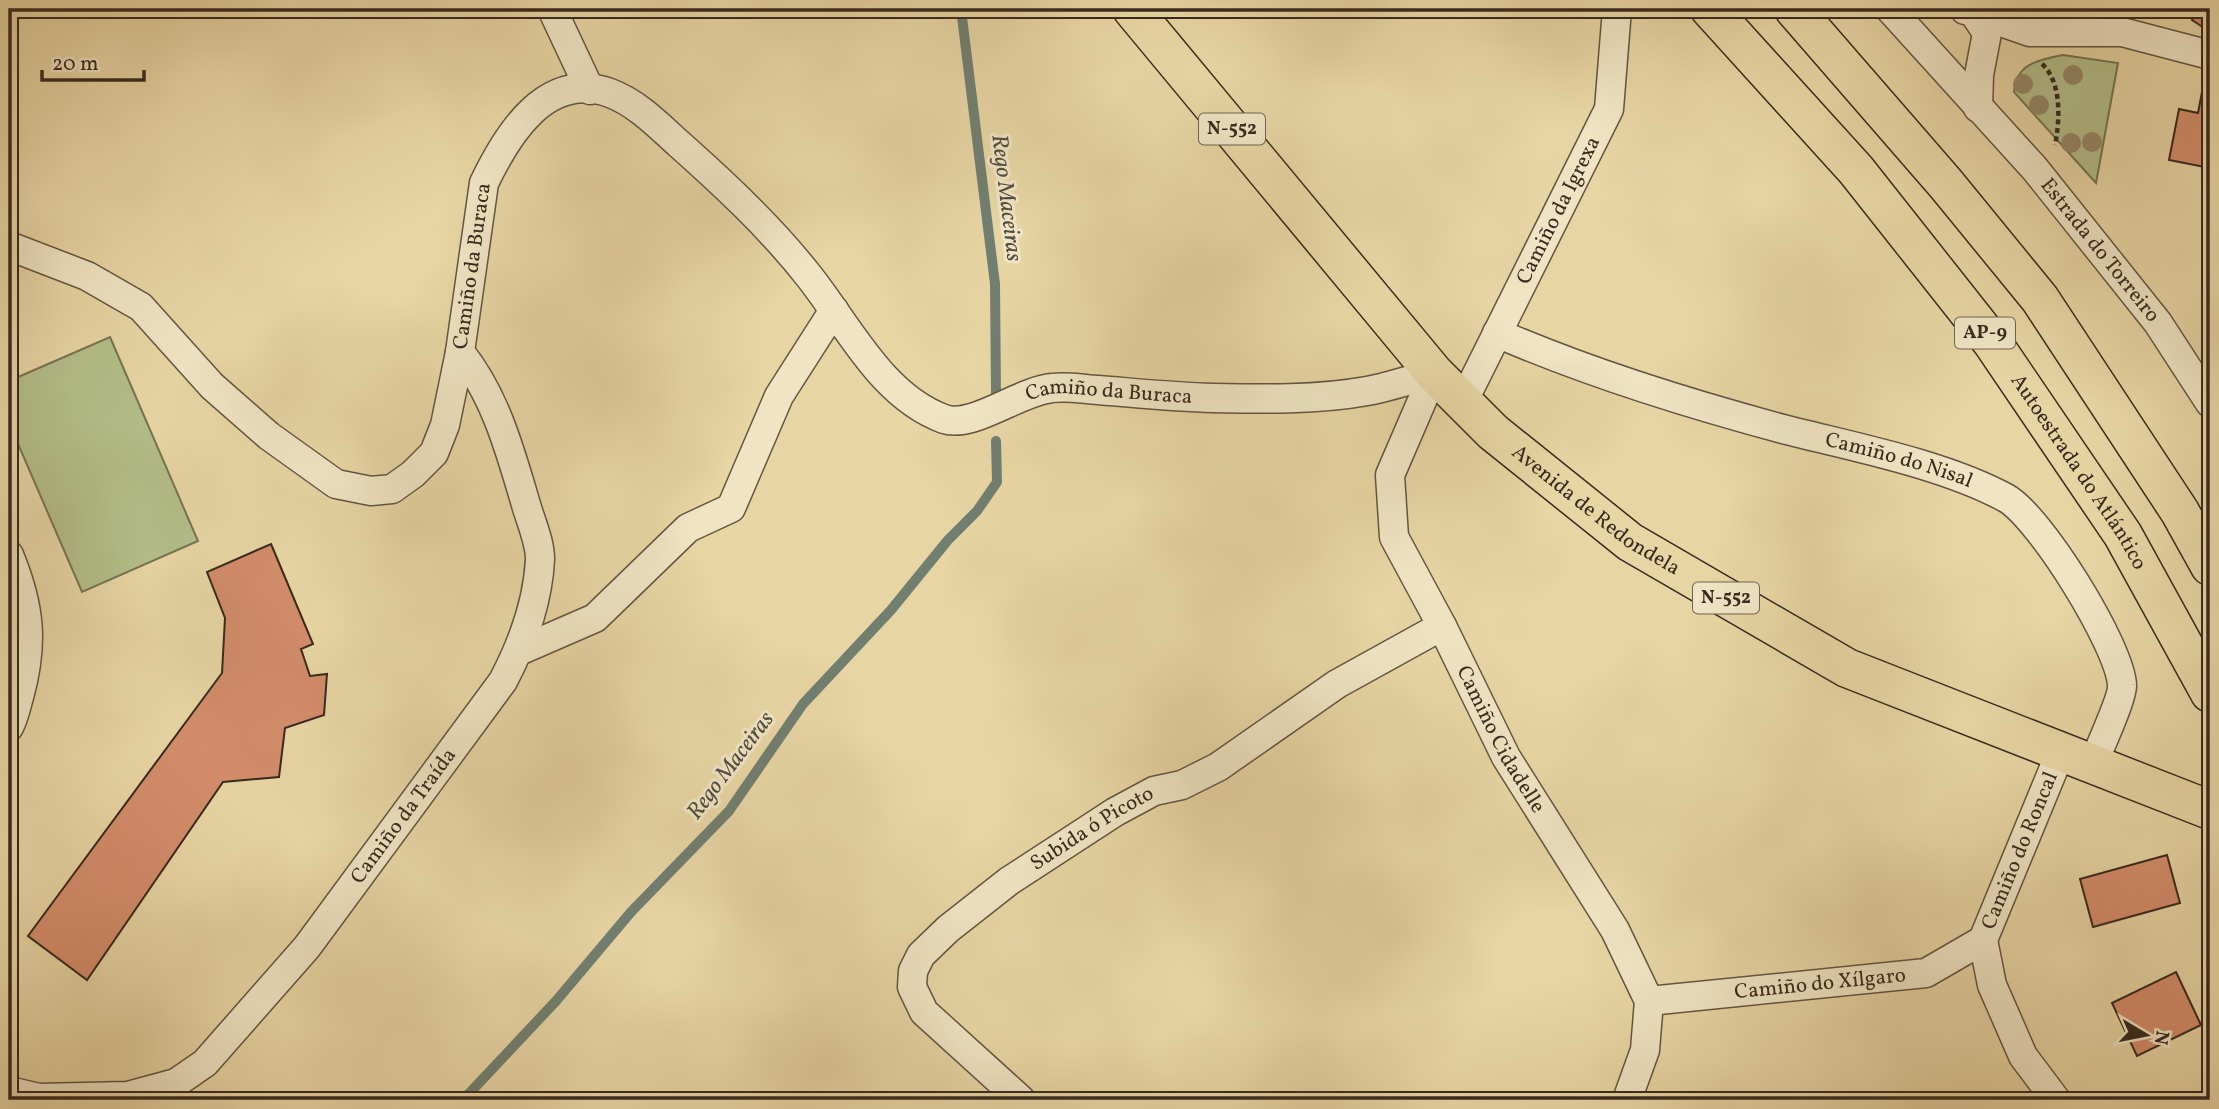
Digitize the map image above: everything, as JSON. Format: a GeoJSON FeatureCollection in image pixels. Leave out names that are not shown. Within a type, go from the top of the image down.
{"type":"FeatureCollection","features":[{"type":"Feature","properties":{"kind":"highway","name":"Avenida de Redondela"},"geometry":{"type":"LineString","coordinates":[[1132,9],[1434,373],[1493,432],[1630,541],[1847,668],[2210,810]]}},
{"type":"Feature","properties":{"kind":"highway","name":"Autoestrada do Atlántico"},"geometry":{"type":"LineString","coordinates":[[1710,9],[1856,170],[1992,342],[2123,535],[2210,693]]}},
{"type":"Feature","properties":{"kind":"highway","name":"AP-9"},"geometry":{"type":"LineString","coordinates":[[1794,9],[1946,184],[2040,299],[2180,512],[2210,566]]}},
{"type":"Feature","properties":{"kind":"street"},"geometry":{"type":"LineString","coordinates":[[552,9],[590,90]]}},
{"type":"Feature","properties":{"kind":"street","name":"Camiño da Igrexa"},"geometry":{"type":"LineString","coordinates":[[1462,402],[1609,109],[1617,9]]}},
{"type":"Feature","properties":{"kind":"street"},"geometry":{"type":"LineString","coordinates":[[1966,10],[2033,45]]}},
{"type":"Feature","properties":{"kind":"street"},"geometry":{"type":"LineString","coordinates":[[1966,10],[1987,33],[1979,75],[1978,108]]}},
{"type":"Feature","properties":{"kind":"street","name":"Estrada do Torreiro"},"geometry":{"type":"LineString","coordinates":[[1901,11],[1978,108],[2035,169],[2158,323],[2210,403]]}},
{"type":"Feature","properties":{"kind":"street"},"geometry":{"type":"LineString","coordinates":[[1986,48],[2033,45],[2122,32],[2210,55]]}},
{"type":"Feature","properties":{"kind":"street","name":"Camiño da Buraca"},"geometry":{"type":"LineString","coordinates":[[9,246],[87,276],[141,307],[212,386],[269,436],[336,484],[360,491],[392,489],[413,474],[434,453],[450,407],[484,183],[496,156],[530,110],[550,97],[572,90],[609,93],[629,103],[735,194],[807,274],[892,386],[917,407],[948,420],[981,416],[1019,396],[1053,387],[1213,398],[1299,397],[1367,391],[1434,373]]}},
{"type":"Feature","properties":{"kind":"street"},"geometry":{"type":"LineString","coordinates":[[519,651],[595,618],[688,528],[731,508],[779,397],[834,310]]}},
{"type":"Feature","properties":{"kind":"street","name":"Camiño do Nisal"},"geometry":{"type":"LineString","coordinates":[[1497,334],[1571,365],[1740,417],[1901,460],[2008,499],[2056,550],[2108,642],[2123,686],[2077,758]]}},
{"type":"Feature","properties":{"kind":"street","name":"Camiño da Traída"},"geometry":{"type":"LineString","coordinates":[[9,1091],[39,1098],[128,1096],[176,1083],[205,1063],[307,947],[503,681],[519,651],[536,593],[540,556],[496,415],[481,383],[460,352]]}},
{"type":"Feature","properties":{"kind":"street","name":"Camiño Cidadelle"},"geometry":{"type":"LineString","coordinates":[[1434,373],[1390,475],[1394,537],[1442,626],[1506,757],[1615,930],[1649,1001]]}},
{"type":"Feature","properties":{"kind":"street"},"geometry":{"type":"LineString","coordinates":[[9,555],[24,592],[30,639],[22,686],[9,727]]}},
{"type":"Feature","properties":{"kind":"street","name":"Subida ó Picoto"},"geometry":{"type":"LineString","coordinates":[[1021,1100],[924,1012],[912,987],[913,971],[921,955],[948,929],[1009,881],[1115,813],[1154,791],[1182,785],[1218,767],[1337,684],[1442,626]]}},
{"type":"Feature","properties":{"kind":"street","name":"Camiño do Roncal"},"geometry":{"type":"LineString","coordinates":[[2056,1100],[2023,1056],[1992,985],[1983,940],[2077,758]]}},
{"type":"Feature","properties":{"kind":"street","name":"Camiño do Xílgaro"},"geometry":{"type":"LineString","coordinates":[[1649,1001],[1926,973],[1983,940]]}},
{"type":"Feature","properties":{"kind":"street"},"geometry":{"type":"LineString","coordinates":[[1627,1100],[1645,1050],[1649,1001]]}},
{"type":"Feature","properties":{"kind":"path"},"geometry":{"type":"LineString","coordinates":[[2033,45],[2050,71],[2058,101],[2059,126],[2054,150]]}},
{"type":"Feature","properties":{"kind":"green space"},"geometry":{"type":"Polygon","coordinates":[[[2063,55],[2118,63],[2096,183],[2014,92],[2019,75],[2030,64],[2063,55]]]}},
{"type":"Feature","properties":{"kind":"green space"},"geometry":{"type":"Polygon","coordinates":[[[110,337],[198,541],[82,592],[9,423],[9,381],[110,337]]]}},
{"type":"Feature","properties":{"kind":"building"},"geometry":{"type":"Polygon","coordinates":[[[2198,9],[2210,9],[2210,32],[2192,20],[2198,9]]]}},
{"type":"Feature","properties":{"kind":"building"},"geometry":{"type":"Polygon","coordinates":[[[2202,92],[2210,94],[2210,168],[2169,160],[2179,109],[2198,113],[2202,92]]]}},
{"type":"Feature","properties":{"kind":"building"},"geometry":{"type":"Polygon","coordinates":[[[271,544],[313,644],[301,649],[310,676],[327,674],[324,715],[285,728],[279,777],[223,782],[87,980],[28,936],[222,673],[225,618],[207,572],[271,544]]]}},
{"type":"Feature","properties":{"kind":"building"},"geometry":{"type":"Polygon","coordinates":[[[2167,855],[2180,903],[2093,927],[2080,879],[2167,855]]]}},
{"type":"Feature","properties":{"kind":"building"},"geometry":{"type":"Polygon","coordinates":[[[2176,972],[2201,1025],[2137,1056],[2112,1003],[2176,972]]]}},
{"type":"Feature","properties":{"kind":"waterway","name":"Rego Maceiras"},"geometry":{"type":"LineString","coordinates":[[961,9],[995,284],[996,394]]}},
{"type":"Feature","properties":{"kind":"waterway","name":"Rego Maceiras"},"geometry":{"type":"LineString","coordinates":[[463,1100],[556,1001],[631,912],[729,811],[803,704],[891,610],[948,540],[977,511],[997,482],[996,441]]}}]}
